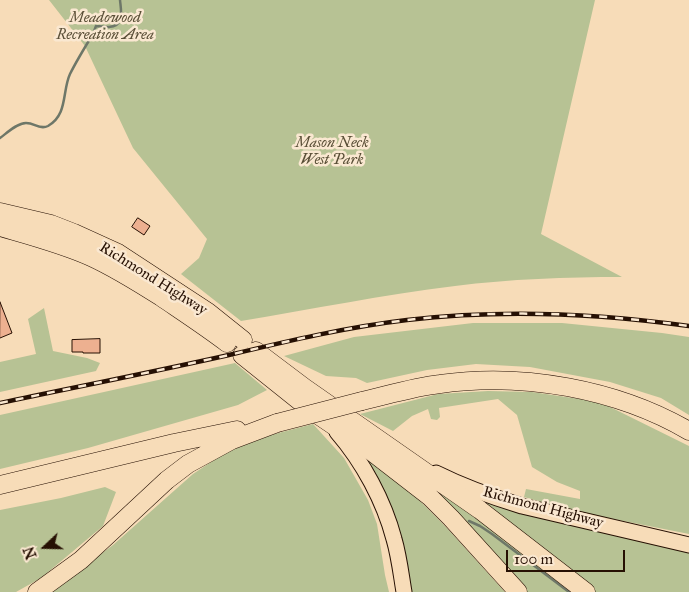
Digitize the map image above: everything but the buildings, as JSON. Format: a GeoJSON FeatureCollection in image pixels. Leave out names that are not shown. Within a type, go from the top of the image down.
{"type":"FeatureCollection","features":[{"type":"Feature","properties":{"kind":"highway","name":"Richmond Highway"},"geometry":{"type":"LineString","coordinates":[[0,212],[51,224],[118,253],[208,312],[242,348],[331,425]]}},
{"type":"Feature","properties":{"kind":"highway","name":"Richmond Highway"},"geometry":{"type":"LineString","coordinates":[[0,227],[75,250],[144,286],[305,388],[400,454]]}},
{"type":"Feature","properties":{"kind":"highway"},"geometry":{"type":"LineString","coordinates":[[0,484],[174,443],[277,423],[418,388],[486,380],[534,382],[606,397],[648,412],[689,432]]}},
{"type":"Feature","properties":{"kind":"highway"},"geometry":{"type":"LineString","coordinates":[[37,592],[81,560],[167,480],[188,464],[232,440],[277,423]]}},
{"type":"Feature","properties":{"kind":"highway"},"geometry":{"type":"LineString","coordinates":[[331,425],[368,449],[430,497],[518,592]]}},
{"type":"Feature","properties":{"kind":"highway"},"geometry":{"type":"LineString","coordinates":[[400,454],[480,510],[586,592]]}},
{"type":"Feature","properties":{"kind":"main road","name":"Richmond Highway"},"geometry":{"type":"LineString","coordinates":[[331,425],[357,458],[384,510],[394,537],[404,592]]}},
{"type":"Feature","properties":{"kind":"main road","name":"Richmond Highway"},"geometry":{"type":"LineString","coordinates":[[400,454],[448,478],[496,498],[522,506],[689,545]]}},
{"type":"Feature","properties":{"kind":"green space","name":"Mason Neck West Park"},"geometry":{"type":"Polygon","coordinates":[[[49,0],[595,0],[541,234],[622,277],[538,279],[476,284],[401,294],[241,321],[181,274],[199,258],[207,239],[133,148],[85,46],[49,0]]]}},
{"type":"Feature","properties":{"kind":"green space"},"geometry":{"type":"Polygon","coordinates":[[[44,308],[53,351],[87,358],[100,363],[96,371],[0,392],[0,362],[36,354],[28,319],[44,308]]]}},
{"type":"Feature","properties":{"kind":"green space"},"geometry":{"type":"Polygon","coordinates":[[[473,323],[562,323],[689,337],[689,415],[661,398],[610,382],[530,367],[476,364],[427,370],[367,383],[356,378],[326,376],[284,356],[354,337],[473,323]]]}},
{"type":"Feature","properties":{"kind":"green space"},"geometry":{"type":"Polygon","coordinates":[[[249,354],[445,492],[575,592],[525,592],[468,527],[249,354]]]}},
{"type":"Feature","properties":{"kind":"green space"},"geometry":{"type":"Polygon","coordinates":[[[235,363],[267,390],[238,405],[88,448],[0,469],[0,415],[235,363]]]}},
{"type":"Feature","properties":{"kind":"green space"},"geometry":{"type":"Polygon","coordinates":[[[488,391],[532,392],[600,402],[689,446],[689,534],[573,511],[524,497],[526,489],[580,499],[580,491],[557,482],[532,467],[517,415],[498,399],[439,408],[440,417],[437,420],[431,419],[428,409],[412,416],[393,431],[360,414],[438,394],[488,391]]]}},
{"type":"Feature","properties":{"kind":"green space"},"geometry":{"type":"Polygon","coordinates":[[[313,424],[344,458],[368,500],[377,524],[389,592],[50,592],[113,545],[193,474],[223,454],[263,437],[313,424]]]}},
{"type":"Feature","properties":{"kind":"green space"},"geometry":{"type":"Polygon","coordinates":[[[351,443],[417,498],[505,592],[411,592],[351,443]]]}},
{"type":"Feature","properties":{"kind":"green space"},"geometry":{"type":"Polygon","coordinates":[[[446,481],[689,550],[689,592],[595,592],[510,525],[446,481]]]}},
{"type":"Feature","properties":{"kind":"green space"},"geometry":{"type":"Polygon","coordinates":[[[105,487],[116,492],[103,526],[41,578],[16,592],[0,592],[0,510],[105,487]]]}},
{"type":"Feature","properties":{"kind":"waterway"},"geometry":{"type":"LineString","coordinates":[[0,138],[23,123],[45,127],[59,116],[70,74],[96,26],[109,27],[118,24],[121,17],[120,0]]}},
{"type":"Feature","properties":{"kind":"waterway"},"geometry":{"type":"LineString","coordinates":[[469,521],[492,534],[569,592]]}},
{"type":"Feature","properties":{"kind":"railway"},"geometry":{"type":"LineString","coordinates":[[0,403],[362,326],[407,320],[478,314],[548,314],[583,315],[689,326]]}},
{"type":"Feature","properties":{"kind":"park label","name":"Meadowood Recreation Area"},"geometry":{"type":"Point","coordinates":[105,26]}}]}
